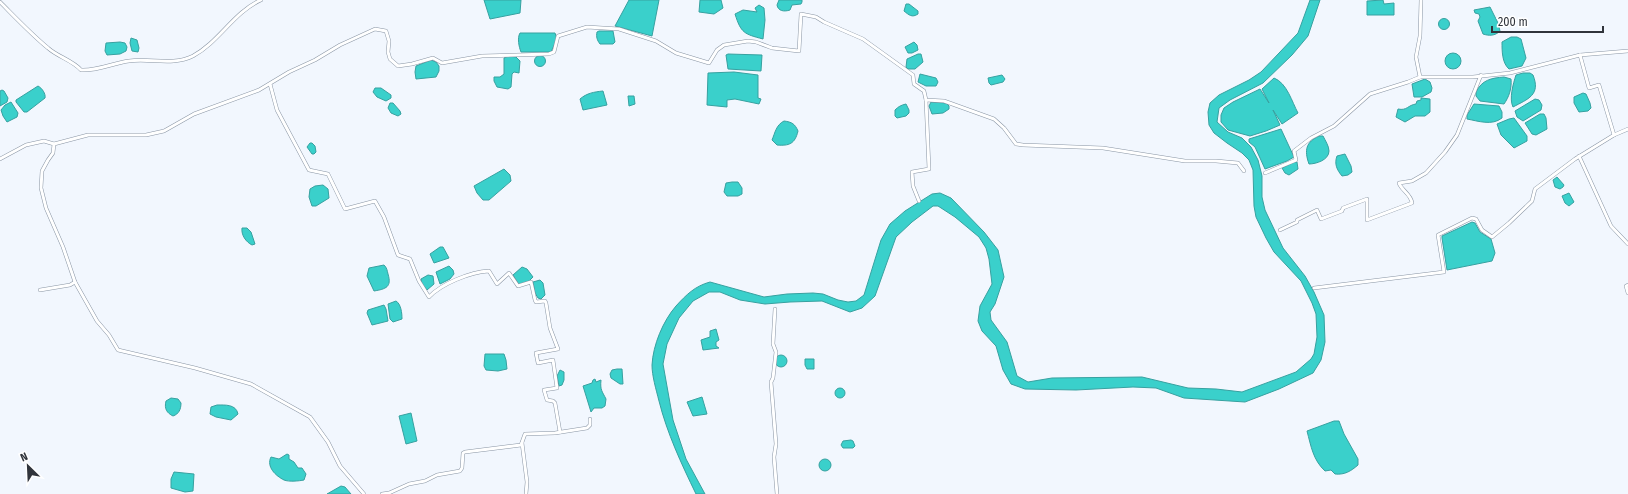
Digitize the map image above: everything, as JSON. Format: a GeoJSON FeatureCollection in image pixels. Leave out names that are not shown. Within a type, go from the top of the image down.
{"type":"FeatureCollection","features":[{"type":"Feature","properties":{"kind":"street"},"geometry":{"type":"LineString","coordinates":[[0,2],[48,49],[66,61],[75,63],[81,70],[91,70],[129,61],[177,60],[192,56],[213,40],[244,11],[261,0]]}},
{"type":"Feature","properties":{"kind":"street"},"geometry":{"type":"LineString","coordinates":[[1420,77],[1416,57],[1420,36],[1421,0]]}},
{"type":"Feature","properties":{"kind":"street"},"geometry":{"type":"LineString","coordinates":[[0,159],[26,145],[44,141],[54,144],[88,135],[146,135],[164,131],[194,114],[259,90],[340,45],[375,29],[386,31],[389,41],[388,52],[390,59],[398,66],[433,58],[442,63],[482,56],[549,54],[554,52],[558,36],[587,27],[619,29],[656,41],[676,53],[709,62],[717,50],[724,46],[748,41],[756,42],[772,48],[799,51],[801,14],[816,16],[824,22],[863,39],[913,75],[914,84],[924,92],[926,100],[929,169],[912,172],[913,186],[919,201]]}},
{"type":"Feature","properties":{"kind":"street"},"geometry":{"type":"LineString","coordinates":[[1265,173],[1296,160],[1294,151],[1311,138],[1334,126],[1370,94],[1420,77],[1510,73],[1580,55],[1628,51]]}},
{"type":"Feature","properties":{"kind":"street"},"geometry":{"type":"LineString","coordinates":[[1580,55],[1589,88],[1599,85],[1614,135]]}},
{"type":"Feature","properties":{"kind":"street"},"geometry":{"type":"LineString","coordinates":[[1280,230],[1317,210],[1321,219],[1342,211],[1343,208],[1367,199],[1367,220],[1412,203],[1411,199],[1399,186],[1399,183],[1412,181],[1426,173],[1445,152],[1457,135],[1481,75]]}},
{"type":"Feature","properties":{"kind":"street"},"geometry":{"type":"LineString","coordinates":[[270,84],[277,110],[309,170],[328,174],[344,209],[375,201],[384,217],[398,255],[402,258],[410,259],[419,281],[429,297],[442,287],[480,271],[488,270],[497,284],[509,273],[518,286],[531,282],[536,302],[545,301],[550,328],[558,349],[536,353],[538,363],[553,360],[557,388],[544,390],[547,400],[555,403],[560,432]]}},
{"type":"Feature","properties":{"kind":"street"},"geometry":{"type":"LineString","coordinates":[[926,100],[944,101],[965,107],[994,119],[1004,128],[1016,144],[1103,148],[1184,161],[1238,163],[1244,171]]}},
{"type":"Feature","properties":{"kind":"street"},"geometry":{"type":"LineString","coordinates":[[1314,288],[1444,272],[1438,235],[1472,218],[1476,219],[1482,230],[1492,237],[1510,224],[1532,201],[1535,189],[1580,156],[1614,135],[1628,129]]}},
{"type":"Feature","properties":{"kind":"street"},"geometry":{"type":"LineString","coordinates":[[54,144],[53,153],[42,171],[41,188],[46,208],[63,247],[75,282],[97,321],[109,335],[118,350],[195,368],[251,384],[310,417],[328,442],[340,466],[364,494]]}},
{"type":"Feature","properties":{"kind":"street"},"geometry":{"type":"LineString","coordinates":[[1580,156],[1611,226],[1628,244]]}},
{"type":"Feature","properties":{"kind":"street"},"geometry":{"type":"LineString","coordinates":[[40,290],[70,285],[75,282]]}},
{"type":"Feature","properties":{"kind":"street"},"geometry":{"type":"LineString","coordinates":[[1628,285],[1626,286],[1628,293]]}},
{"type":"Feature","properties":{"kind":"street"},"geometry":{"type":"LineString","coordinates":[[775,309],[773,344],[776,352],[773,378],[771,382],[776,444],[774,457],[777,494]]}},
{"type":"Feature","properties":{"kind":"street"},"geometry":{"type":"LineString","coordinates":[[526,494],[527,482],[522,443],[523,435],[587,428],[590,425],[590,419]]}},
{"type":"Feature","properties":{"kind":"street"},"geometry":{"type":"LineString","coordinates":[[382,494],[389,493],[409,484],[425,481],[437,475],[460,471],[462,468],[463,453],[465,452],[521,445],[522,443]]}},
{"type":"Feature","properties":{"kind":"water"},"geometry":{"type":"Polygon","coordinates":[[[484,0],[521,0],[520,13],[490,19],[484,0]]]}},
{"type":"Feature","properties":{"kind":"water"},"geometry":{"type":"Polygon","coordinates":[[[629,0],[659,0],[652,36],[615,26],[629,0]]]}},
{"type":"Feature","properties":{"kind":"water"},"geometry":{"type":"Polygon","coordinates":[[[700,0],[721,0],[723,8],[714,14],[699,12],[700,0]]]}},
{"type":"Feature","properties":{"kind":"water"},"geometry":{"type":"Polygon","coordinates":[[[779,0],[802,0],[802,2],[801,4],[792,5],[790,10],[784,11],[780,10],[777,5],[779,0]]]}},
{"type":"Feature","properties":{"kind":"water"},"geometry":{"type":"Polygon","coordinates":[[[1310,0],[1320,0],[1308,36],[1292,55],[1263,83],[1230,100],[1219,108],[1217,122],[1228,132],[1242,138],[1251,147],[1258,160],[1262,176],[1262,197],[1265,210],[1283,248],[1305,276],[1324,315],[1325,342],[1321,360],[1313,373],[1279,389],[1245,402],[1184,398],[1156,388],[1133,387],[1076,390],[1025,389],[1011,384],[1003,370],[996,346],[982,331],[978,321],[980,306],[992,284],[986,248],[979,237],[955,217],[938,206],[933,206],[912,222],[896,237],[875,296],[862,308],[850,312],[822,301],[765,304],[740,300],[720,292],[709,292],[693,301],[679,318],[667,344],[663,364],[673,420],[686,459],[705,494],[696,494],[670,436],[662,413],[653,378],[652,365],[654,349],[663,326],[671,312],[691,291],[710,282],[764,297],[813,293],[823,294],[848,302],[856,301],[864,295],[881,240],[890,224],[905,211],[932,194],[940,193],[951,198],[984,232],[998,250],[1004,277],[995,304],[990,312],[991,320],[1007,342],[1017,376],[1028,382],[1052,378],[1142,377],[1188,388],[1242,392],[1296,372],[1311,359],[1314,354],[1317,337],[1316,314],[1301,281],[1274,252],[1256,217],[1254,206],[1253,170],[1249,160],[1242,153],[1214,133],[1209,125],[1208,112],[1210,103],[1219,95],[1249,80],[1261,72],[1298,33],[1310,0]]]}},
{"type":"Feature","properties":{"kind":"water"},"geometry":{"type":"Polygon","coordinates":[[[1383,0],[1384,4],[1394,3],[1394,15],[1367,15],[1367,1],[1383,0]]]}},
{"type":"Feature","properties":{"kind":"water"},"geometry":{"type":"Polygon","coordinates":[[[906,4],[909,4],[918,11],[918,14],[912,16],[904,11],[906,4]]]}},
{"type":"Feature","properties":{"kind":"water"},"geometry":{"type":"Polygon","coordinates":[[[759,5],[764,8],[765,20],[763,39],[751,36],[744,32],[739,25],[735,14],[743,10],[757,12],[755,8],[759,5]]]}},
{"type":"Feature","properties":{"kind":"water"},"geometry":{"type":"Polygon","coordinates":[[[1490,7],[1498,23],[1500,31],[1494,35],[1483,34],[1478,21],[1480,17],[1479,14],[1475,13],[1474,10],[1490,7]]]}},
{"type":"Feature","properties":{"kind":"water"},"geometry":{"type":"Polygon","coordinates":[[[1442,19],[1446,19],[1448,20],[1448,28],[1442,29],[1439,26],[1439,22],[1442,19]]]}},
{"type":"Feature","properties":{"kind":"water"},"geometry":{"type":"Polygon","coordinates":[[[613,31],[615,42],[613,44],[600,44],[597,40],[597,32],[613,31]]]}},
{"type":"Feature","properties":{"kind":"water"},"geometry":{"type":"Polygon","coordinates":[[[520,33],[555,33],[557,39],[551,52],[521,52],[518,40],[520,33]]]}},
{"type":"Feature","properties":{"kind":"water"},"geometry":{"type":"Polygon","coordinates":[[[1511,37],[1521,39],[1526,58],[1522,66],[1509,69],[1502,53],[1502,42],[1511,37]]]}},
{"type":"Feature","properties":{"kind":"water"},"geometry":{"type":"Polygon","coordinates":[[[131,38],[137,40],[139,48],[138,52],[132,51],[130,43],[131,38]]]}},
{"type":"Feature","properties":{"kind":"water"},"geometry":{"type":"Polygon","coordinates":[[[914,42],[917,45],[918,50],[908,53],[905,47],[914,42]]]}},
{"type":"Feature","properties":{"kind":"water"},"geometry":{"type":"Polygon","coordinates":[[[106,43],[125,43],[127,47],[126,51],[120,54],[107,55],[105,51],[106,43]]]}},
{"type":"Feature","properties":{"kind":"water"},"geometry":{"type":"Polygon","coordinates":[[[1450,53],[1456,53],[1461,58],[1459,67],[1456,69],[1450,69],[1445,64],[1445,58],[1450,53]]]}},
{"type":"Feature","properties":{"kind":"water"},"geometry":{"type":"Polygon","coordinates":[[[921,54],[923,62],[915,69],[908,69],[906,67],[907,59],[921,54]]]}},
{"type":"Feature","properties":{"kind":"water"},"geometry":{"type":"Polygon","coordinates":[[[540,55],[544,57],[546,61],[544,65],[540,67],[536,65],[534,61],[536,57],[540,55]]]}},
{"type":"Feature","properties":{"kind":"water"},"geometry":{"type":"Polygon","coordinates":[[[726,55],[762,55],[761,71],[728,69],[726,55]]]}},
{"type":"Feature","properties":{"kind":"water"},"geometry":{"type":"Polygon","coordinates":[[[508,56],[516,57],[520,61],[519,73],[514,72],[512,74],[511,87],[508,89],[497,87],[494,77],[500,77],[504,74],[504,58],[508,56]]]}},
{"type":"Feature","properties":{"kind":"water"},"geometry":{"type":"Polygon","coordinates":[[[431,60],[436,62],[439,66],[439,71],[436,77],[416,79],[416,66],[431,60]]]}},
{"type":"Feature","properties":{"kind":"water"},"geometry":{"type":"Polygon","coordinates":[[[734,72],[758,75],[758,98],[761,99],[759,104],[735,99],[727,100],[727,107],[707,105],[708,73],[734,72]]]}},
{"type":"Feature","properties":{"kind":"water"},"geometry":{"type":"Polygon","coordinates":[[[1530,73],[1533,75],[1535,82],[1534,92],[1528,99],[1513,107],[1511,96],[1516,75],[1530,73]]]}},
{"type":"Feature","properties":{"kind":"water"},"geometry":{"type":"Polygon","coordinates":[[[920,74],[936,78],[938,82],[936,86],[926,86],[918,82],[920,74]]]}},
{"type":"Feature","properties":{"kind":"water"},"geometry":{"type":"Polygon","coordinates":[[[1002,75],[1005,79],[1003,82],[991,85],[989,83],[988,78],[1002,75]]]}},
{"type":"Feature","properties":{"kind":"water"},"geometry":{"type":"Polygon","coordinates":[[[1504,77],[1511,79],[1511,86],[1510,92],[1504,104],[1480,101],[1476,96],[1476,92],[1484,82],[1495,78],[1504,77]]]}},
{"type":"Feature","properties":{"kind":"water"},"geometry":{"type":"Polygon","coordinates":[[[1274,78],[1279,80],[1286,88],[1298,113],[1282,124],[1273,110],[1280,125],[1250,136],[1228,130],[1221,122],[1221,115],[1224,108],[1260,89],[1269,103],[1262,89],[1274,78]]]}},
{"type":"Feature","properties":{"kind":"water"},"geometry":{"type":"Polygon","coordinates":[[[1425,79],[1430,82],[1432,88],[1431,92],[1422,97],[1414,97],[1412,84],[1425,79]]]}},
{"type":"Feature","properties":{"kind":"water"},"geometry":{"type":"Polygon","coordinates":[[[38,86],[43,91],[45,98],[27,112],[24,112],[16,100],[38,86]]]}},
{"type":"Feature","properties":{"kind":"water"},"geometry":{"type":"Polygon","coordinates":[[[375,88],[381,88],[391,95],[391,98],[386,101],[377,97],[373,92],[375,88]]]}},
{"type":"Feature","properties":{"kind":"water"},"geometry":{"type":"Polygon","coordinates":[[[2,90],[8,98],[7,102],[0,106],[0,91],[2,90]]]}},
{"type":"Feature","properties":{"kind":"water"},"geometry":{"type":"Polygon","coordinates":[[[603,91],[607,105],[583,110],[580,99],[585,95],[603,91]]]}},
{"type":"Feature","properties":{"kind":"water"},"geometry":{"type":"Polygon","coordinates":[[[1583,93],[1586,94],[1591,108],[1588,111],[1579,112],[1574,103],[1574,97],[1583,93]]]}},
{"type":"Feature","properties":{"kind":"water"},"geometry":{"type":"Polygon","coordinates":[[[628,96],[634,96],[635,104],[629,106],[628,96]]]}},
{"type":"Feature","properties":{"kind":"water"},"geometry":{"type":"Polygon","coordinates":[[[1421,98],[1430,99],[1430,112],[1425,116],[1415,116],[1405,122],[1396,117],[1398,109],[1406,109],[1411,105],[1416,104],[1417,101],[1421,100],[1421,98]]]}},
{"type":"Feature","properties":{"kind":"water"},"geometry":{"type":"Polygon","coordinates":[[[1535,99],[1539,100],[1542,105],[1541,110],[1523,121],[1517,117],[1515,111],[1535,99]]]}},
{"type":"Feature","properties":{"kind":"water"},"geometry":{"type":"Polygon","coordinates":[[[11,102],[18,113],[17,117],[7,122],[1,110],[5,105],[11,102]]]}},
{"type":"Feature","properties":{"kind":"water"},"geometry":{"type":"Polygon","coordinates":[[[931,102],[946,103],[949,106],[949,109],[943,113],[932,114],[929,106],[931,102]]]}},
{"type":"Feature","properties":{"kind":"water"},"geometry":{"type":"Polygon","coordinates":[[[390,103],[393,103],[401,114],[398,116],[391,113],[388,108],[390,103]]]}},
{"type":"Feature","properties":{"kind":"water"},"geometry":{"type":"Polygon","coordinates":[[[906,104],[909,113],[906,116],[897,118],[895,116],[895,110],[906,104]]]}},
{"type":"Feature","properties":{"kind":"water"},"geometry":{"type":"Polygon","coordinates":[[[1474,104],[1499,106],[1502,112],[1502,118],[1494,122],[1480,122],[1467,119],[1467,115],[1474,104]]]}},
{"type":"Feature","properties":{"kind":"water"},"geometry":{"type":"Polygon","coordinates":[[[1540,114],[1544,114],[1546,118],[1547,129],[1536,135],[1532,134],[1525,123],[1540,114]]]}},
{"type":"Feature","properties":{"kind":"water"},"geometry":{"type":"Polygon","coordinates":[[[1514,118],[1527,136],[1527,141],[1514,148],[1501,135],[1497,124],[1514,118]]]}},
{"type":"Feature","properties":{"kind":"water"},"geometry":{"type":"Polygon","coordinates":[[[784,121],[794,125],[798,131],[797,135],[791,143],[777,145],[772,140],[777,127],[784,121]]]}},
{"type":"Feature","properties":{"kind":"water"},"geometry":{"type":"Polygon","coordinates":[[[1281,129],[1294,157],[1265,169],[1255,147],[1249,142],[1249,139],[1281,129]]]}},
{"type":"Feature","properties":{"kind":"water"},"geometry":{"type":"Polygon","coordinates":[[[1319,136],[1323,136],[1328,145],[1329,151],[1327,157],[1322,161],[1309,164],[1307,147],[1311,141],[1319,136]]]}},
{"type":"Feature","properties":{"kind":"water"},"geometry":{"type":"Polygon","coordinates":[[[310,143],[315,146],[316,152],[314,154],[312,154],[307,147],[310,143]]]}},
{"type":"Feature","properties":{"kind":"water"},"geometry":{"type":"Polygon","coordinates":[[[1345,154],[1351,166],[1352,172],[1348,175],[1342,176],[1336,167],[1336,159],[1337,156],[1345,154]]]}},
{"type":"Feature","properties":{"kind":"water"},"geometry":{"type":"Polygon","coordinates":[[[1297,162],[1298,169],[1289,175],[1285,173],[1282,168],[1297,162]]]}},
{"type":"Feature","properties":{"kind":"water"},"geometry":{"type":"Polygon","coordinates":[[[504,169],[510,175],[511,181],[489,200],[483,200],[477,193],[474,186],[504,169]]]}},
{"type":"Feature","properties":{"kind":"water"},"geometry":{"type":"Polygon","coordinates":[[[1557,177],[1564,185],[1560,189],[1555,187],[1553,180],[1557,177]]]}},
{"type":"Feature","properties":{"kind":"water"},"geometry":{"type":"Polygon","coordinates":[[[738,182],[742,188],[742,194],[738,196],[727,196],[724,192],[726,183],[738,182]]]}},
{"type":"Feature","properties":{"kind":"water"},"geometry":{"type":"Polygon","coordinates":[[[323,185],[328,189],[329,198],[316,206],[312,206],[309,197],[310,189],[315,186],[323,185]]]}},
{"type":"Feature","properties":{"kind":"water"},"geometry":{"type":"Polygon","coordinates":[[[1569,193],[1574,202],[1569,206],[1565,203],[1562,196],[1569,193]]]}},
{"type":"Feature","properties":{"kind":"water"},"geometry":{"type":"Polygon","coordinates":[[[1472,222],[1475,223],[1480,232],[1491,239],[1495,253],[1492,261],[1447,270],[1442,236],[1472,222]]]}},
{"type":"Feature","properties":{"kind":"water"},"geometry":{"type":"Polygon","coordinates":[[[242,228],[247,228],[251,232],[255,244],[252,245],[246,240],[242,233],[242,228]]]}},
{"type":"Feature","properties":{"kind":"water"},"geometry":{"type":"Polygon","coordinates":[[[440,247],[443,247],[449,258],[434,263],[430,254],[440,247]]]}},
{"type":"Feature","properties":{"kind":"water"},"geometry":{"type":"Polygon","coordinates":[[[384,265],[387,269],[389,278],[388,285],[385,288],[374,291],[367,276],[369,268],[384,265]]]}},
{"type":"Feature","properties":{"kind":"water"},"geometry":{"type":"Polygon","coordinates":[[[449,266],[453,270],[454,274],[450,279],[440,284],[436,272],[449,266]]]}},
{"type":"Feature","properties":{"kind":"water"},"geometry":{"type":"Polygon","coordinates":[[[522,267],[527,269],[533,277],[529,281],[519,285],[513,275],[522,267]]]}},
{"type":"Feature","properties":{"kind":"water"},"geometry":{"type":"Polygon","coordinates":[[[428,275],[433,276],[434,284],[427,290],[422,284],[421,279],[428,275]]]}},
{"type":"Feature","properties":{"kind":"water"},"geometry":{"type":"Polygon","coordinates":[[[540,280],[543,283],[545,295],[541,299],[538,298],[535,293],[533,282],[540,280]]]}},
{"type":"Feature","properties":{"kind":"water"},"geometry":{"type":"Polygon","coordinates":[[[396,301],[400,306],[402,319],[393,322],[390,319],[388,304],[396,301]]]}},
{"type":"Feature","properties":{"kind":"water"},"geometry":{"type":"Polygon","coordinates":[[[384,305],[388,321],[372,325],[367,313],[368,310],[384,305]]]}},
{"type":"Feature","properties":{"kind":"water"},"geometry":{"type":"Polygon","coordinates":[[[716,329],[719,340],[716,342],[716,346],[719,348],[703,350],[701,340],[710,337],[710,331],[716,329]]]}},
{"type":"Feature","properties":{"kind":"water"},"geometry":{"type":"Polygon","coordinates":[[[485,354],[504,354],[507,369],[498,371],[486,370],[484,366],[485,354]]]}},
{"type":"Feature","properties":{"kind":"water"},"geometry":{"type":"Polygon","coordinates":[[[781,355],[785,357],[787,361],[785,365],[781,367],[777,365],[775,361],[777,357],[781,355]]]}},
{"type":"Feature","properties":{"kind":"water"},"geometry":{"type":"Polygon","coordinates":[[[805,359],[814,359],[814,369],[807,369],[805,359]]]}},
{"type":"Feature","properties":{"kind":"water"},"geometry":{"type":"Polygon","coordinates":[[[622,369],[623,384],[620,384],[611,378],[610,374],[612,370],[622,369]]]}},
{"type":"Feature","properties":{"kind":"water"},"geometry":{"type":"Polygon","coordinates":[[[560,370],[564,372],[564,380],[562,385],[559,386],[557,376],[560,370]]]}},
{"type":"Feature","properties":{"kind":"water"},"geometry":{"type":"Polygon","coordinates":[[[595,379],[596,382],[601,380],[602,392],[606,399],[605,406],[602,408],[594,408],[591,412],[583,386],[592,383],[595,379]]]}},
{"type":"Feature","properties":{"kind":"water"},"geometry":{"type":"Polygon","coordinates":[[[838,388],[842,388],[844,389],[844,397],[838,398],[835,395],[835,391],[838,388]]]}},
{"type":"Feature","properties":{"kind":"water"},"geometry":{"type":"Polygon","coordinates":[[[702,397],[707,414],[693,416],[687,402],[702,397]]]}},
{"type":"Feature","properties":{"kind":"water"},"geometry":{"type":"Polygon","coordinates":[[[171,398],[178,399],[181,403],[179,411],[173,416],[169,414],[165,406],[166,401],[171,398]]]}},
{"type":"Feature","properties":{"kind":"water"},"geometry":{"type":"Polygon","coordinates":[[[217,405],[227,405],[233,407],[238,414],[231,420],[216,417],[210,414],[211,407],[217,405]]]}},
{"type":"Feature","properties":{"kind":"water"},"geometry":{"type":"Polygon","coordinates":[[[411,413],[417,441],[406,444],[399,416],[411,413]]]}},
{"type":"Feature","properties":{"kind":"water"},"geometry":{"type":"Polygon","coordinates":[[[1334,421],[1339,421],[1344,434],[1358,459],[1358,465],[1350,471],[1342,474],[1335,474],[1331,470],[1325,471],[1321,467],[1313,452],[1307,431],[1334,421]]]}},
{"type":"Feature","properties":{"kind":"water"},"geometry":{"type":"Polygon","coordinates":[[[851,440],[855,446],[853,448],[843,448],[841,445],[843,441],[851,440]]]}},
{"type":"Feature","properties":{"kind":"water"},"geometry":{"type":"Polygon","coordinates":[[[287,454],[289,455],[289,459],[294,462],[298,468],[302,468],[306,474],[304,480],[284,480],[271,468],[271,457],[279,459],[287,454]]]}},
{"type":"Feature","properties":{"kind":"water"},"geometry":{"type":"Polygon","coordinates":[[[827,459],[830,460],[830,470],[823,471],[820,470],[819,463],[820,460],[827,459]]]}},
{"type":"Feature","properties":{"kind":"water"},"geometry":{"type":"Polygon","coordinates":[[[174,472],[194,474],[193,491],[185,492],[171,488],[171,479],[174,472]]]}},
{"type":"Feature","properties":{"kind":"water"},"geometry":{"type":"Polygon","coordinates":[[[341,486],[345,487],[351,494],[327,494],[341,486]]]}}]}
